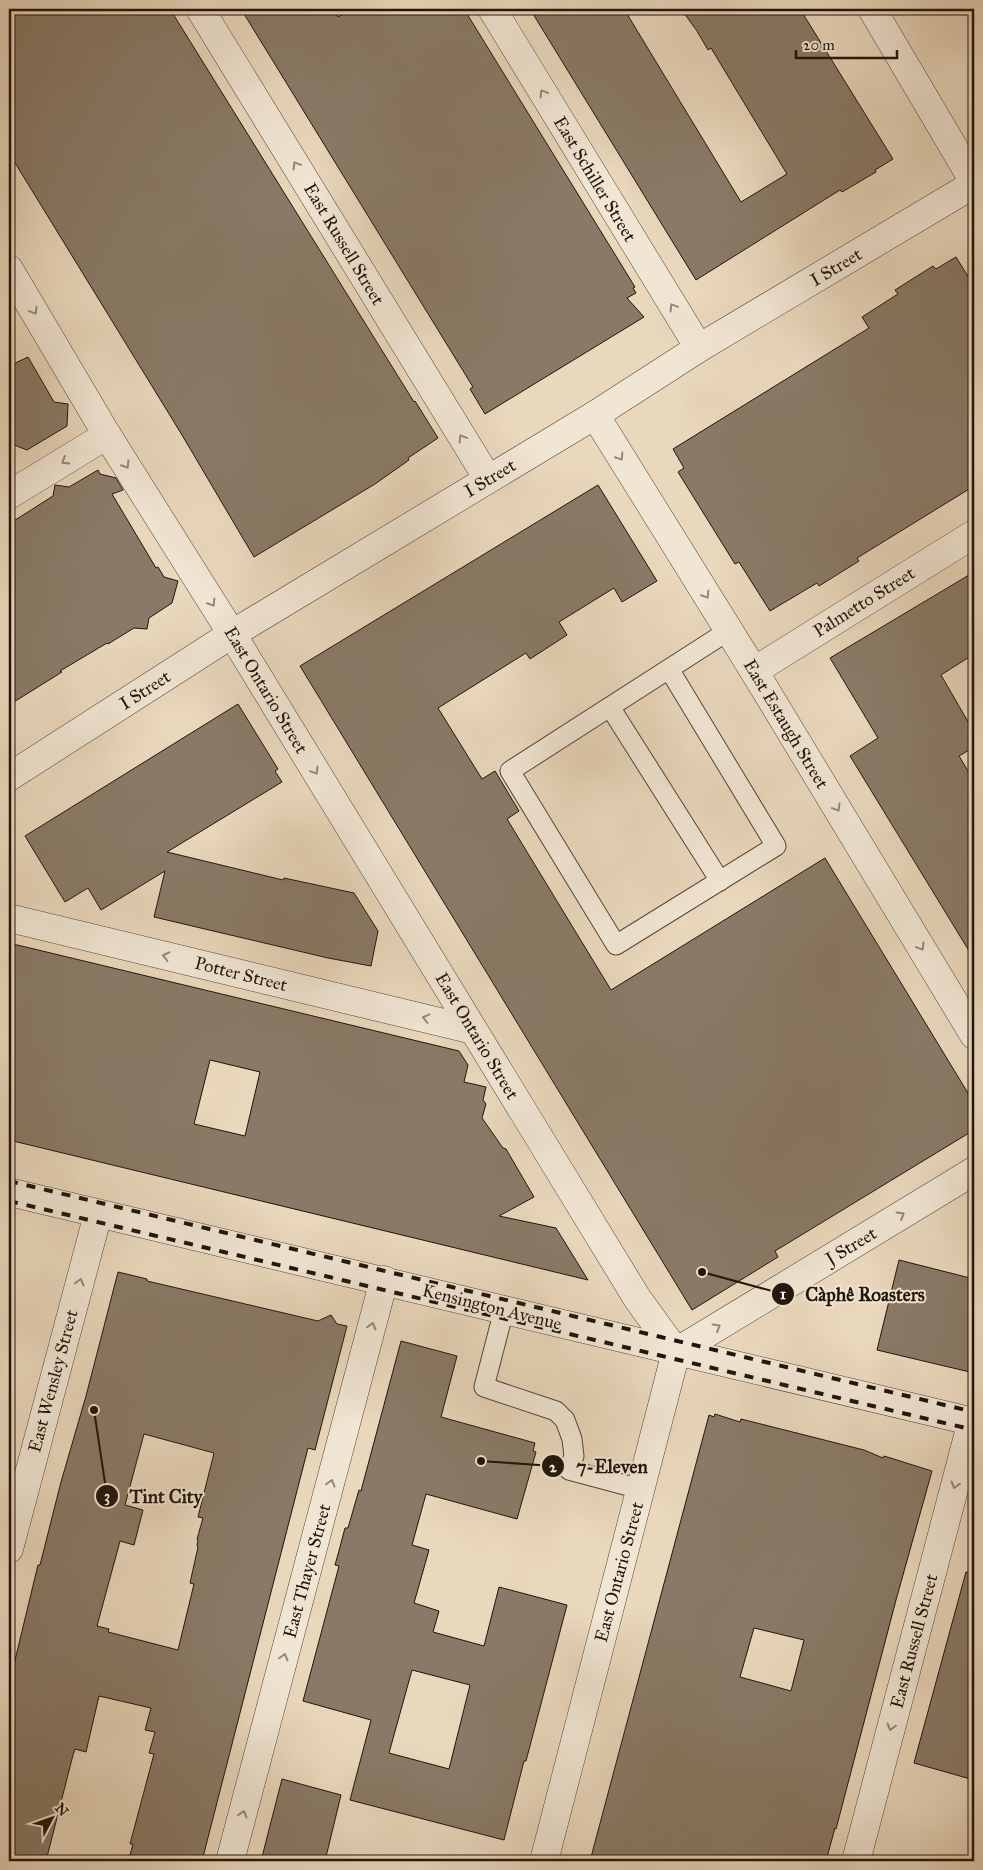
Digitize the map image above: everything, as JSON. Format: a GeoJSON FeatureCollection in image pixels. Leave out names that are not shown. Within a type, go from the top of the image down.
{"type":"FeatureCollection","features":[{"type":"Feature","properties":{"kind":"street","name":"East Russell Street"},"geometry":{"type":"LineString","coordinates":[[200,9],[488,479]]}},
{"type":"Feature","properties":{"kind":"street","name":"East Schiller Street"},"geometry":{"type":"LineString","coordinates":[[492,9],[699,348]]}},
{"type":"Feature","properties":{"kind":"street"},"geometry":{"type":"LineString","coordinates":[[872,9],[974,183]]}},
{"type":"Feature","properties":{"kind":"street","name":"I Street"},"geometry":{"type":"LineString","coordinates":[[9,777],[232,634],[594,415],[699,348],[974,183]]}},
{"type":"Feature","properties":{"kind":"street","name":"East Ontario Street"},"geometry":{"type":"LineString","coordinates":[[9,268],[107,435],[232,634],[637,1298],[676,1352],[544,1861]]}},
{"type":"Feature","properties":{"kind":"street","name":"East Estaugh Street"},"geometry":{"type":"LineString","coordinates":[[594,415],[754,671],[974,1035]]}},
{"type":"Feature","properties":{"kind":"street"},"geometry":{"type":"LineString","coordinates":[[9,495],[107,435]]}},
{"type":"Feature","properties":{"kind":"street","name":"Palmetto Street"},"geometry":{"type":"LineString","coordinates":[[754,671],[974,534]]}},
{"type":"Feature","properties":{"kind":"street","name":"Potter Street"},"geometry":{"type":"LineString","coordinates":[[9,918],[473,1030]]}},
{"type":"Feature","properties":{"kind":"street","name":"J Street"},"geometry":{"type":"LineString","coordinates":[[676,1352],[973,1173]]}},
{"type":"Feature","properties":{"kind":"street","name":"Kensington Avenue"},"geometry":{"type":"LineString","coordinates":[[9,1192],[973,1422]]}},
{"type":"Feature","properties":{"kind":"street","name":"East Wensley Street"},"geometry":{"type":"LineString","coordinates":[[9,1549],[98,1214]]}},
{"type":"Feature","properties":{"kind":"street","name":"East Thayer Street"},"geometry":{"type":"LineString","coordinates":[[230,1861],[384,1280]]}},
{"type":"Feature","properties":{"kind":"street","name":"East Russell Street"},"geometry":{"type":"LineString","coordinates":[[856,1861],[973,1422]]}},
{"type":"Feature","properties":{"kind":"lane"},"geometry":{"type":"LineString","coordinates":[[669,669],[776,846],[616,945],[510,771],[728,631]]}},
{"type":"Feature","properties":{"kind":"lane"},"geometry":{"type":"LineString","coordinates":[[610,707],[720,881]]}},
{"type":"Feature","properties":{"kind":"lane"},"geometry":{"type":"LineString","coordinates":[[504,1310],[484,1387],[556,1411],[565,1420],[572,1439],[574,1456],[569,1470],[640,1489]]}},
{"type":"Feature","properties":{"kind":"building"},"geometry":{"type":"Polygon","coordinates":[[[9,9],[170,9],[438,438],[408,458],[409,460],[375,484],[254,557],[182,435],[9,153],[9,9]]]}},
{"type":"Feature","properties":{"kind":"building"},"geometry":{"type":"Polygon","coordinates":[[[241,9],[333,9],[338,17],[352,9],[464,9],[635,287],[633,288],[636,293],[627,298],[644,317],[485,414],[470,389],[473,387],[241,9]]]}},
{"type":"Feature","properties":{"kind":"building"},"geometry":{"type":"Polygon","coordinates":[[[530,9],[624,9],[741,202],[787,174],[711,48],[708,50],[681,9],[800,9],[893,159],[875,170],[876,172],[842,192],[840,190],[696,280],[530,9]]]}},
{"type":"Feature","properties":{"kind":"building"},"geometry":{"type":"Polygon","coordinates":[[[956,257],[974,286],[974,486],[857,558],[859,561],[819,586],[817,583],[770,611],[739,562],[735,564],[678,472],[684,468],[673,449],[869,328],[862,317],[898,294],[895,290],[933,266],[936,269],[956,257]]]}},
{"type":"Feature","properties":{"kind":"building"},"geometry":{"type":"Polygon","coordinates":[[[28,357],[54,402],[68,404],[67,426],[27,450],[9,443],[9,366],[28,357]]]}},
{"type":"Feature","properties":{"kind":"building"},"geometry":{"type":"Polygon","coordinates":[[[98,470],[100,474],[116,478],[123,490],[112,494],[156,568],[158,567],[164,577],[178,581],[172,603],[149,618],[147,629],[134,628],[60,671],[62,672],[9,705],[9,524],[53,496],[55,485],[69,487],[98,470]]]}},
{"type":"Feature","properties":{"kind":"building"},"geometry":{"type":"Polygon","coordinates":[[[598,485],[657,581],[622,602],[614,588],[559,622],[567,635],[530,659],[526,653],[438,708],[482,779],[495,771],[519,811],[507,819],[611,990],[825,858],[974,1103],[974,1130],[775,1251],[778,1257],[692,1310],[300,666],[598,485]]]}},
{"type":"Feature","properties":{"kind":"building"},"geometry":{"type":"Polygon","coordinates":[[[974,572],[974,654],[941,675],[974,732],[974,747],[959,756],[974,781],[974,959],[850,756],[878,738],[830,658],[974,572]]]}},
{"type":"Feature","properties":{"kind":"building"},"geometry":{"type":"Polygon","coordinates":[[[238,704],[278,769],[275,771],[282,782],[167,852],[283,880],[284,878],[354,893],[378,931],[371,966],[328,958],[154,917],[165,871],[101,910],[88,888],[65,902],[25,836],[238,704]]]}},
{"type":"Feature","properties":{"kind":"building"},"geometry":{"type":"Polygon","coordinates":[[[9,943],[459,1051],[468,1065],[464,1082],[486,1087],[483,1100],[486,1104],[482,1118],[503,1148],[506,1149],[534,1197],[499,1216],[556,1228],[588,1280],[9,1140],[9,943]],[[210,1060],[194,1124],[245,1136],[260,1072],[210,1060]]]}},
{"type":"Feature","properties":{"kind":"building"},"geometry":{"type":"Polygon","coordinates":[[[899,1260],[974,1279],[974,1373],[877,1350],[899,1260]]]}},
{"type":"Feature","properties":{"kind":"building"},"geometry":{"type":"Polygon","coordinates":[[[118,1272],[147,1279],[147,1281],[318,1321],[331,1315],[337,1324],[347,1326],[315,1450],[308,1448],[202,1861],[139,1861],[140,1857],[130,1855],[133,1844],[130,1844],[154,1754],[149,1753],[155,1732],[145,1730],[151,1708],[99,1696],[86,1752],[75,1749],[73,1755],[46,1861],[9,1861],[9,1685],[38,1565],[40,1565],[61,1482],[86,1396],[118,1272]],[[144,1434],[125,1505],[143,1510],[134,1545],[120,1541],[97,1626],[109,1629],[108,1632],[178,1650],[194,1584],[190,1583],[198,1547],[197,1539],[203,1518],[198,1517],[214,1453],[144,1434]]]}},
{"type":"Feature","properties":{"kind":"building"},"geometry":{"type":"Polygon","coordinates":[[[401,1341],[457,1356],[441,1417],[535,1443],[533,1451],[536,1452],[517,1519],[426,1494],[412,1545],[429,1550],[414,1603],[439,1611],[433,1632],[484,1646],[499,1587],[567,1605],[504,1840],[350,1800],[371,1720],[303,1701],[339,1566],[335,1565],[345,1528],[348,1528],[359,1490],[361,1491],[401,1341]],[[412,1670],[389,1753],[449,1769],[470,1685],[412,1670]]]}},
{"type":"Feature","properties":{"kind":"building"},"geometry":{"type":"Polygon","coordinates":[[[715,1414],[740,1422],[741,1419],[864,1450],[883,1458],[884,1456],[932,1471],[836,1829],[826,1861],[590,1861],[709,1415],[714,1417],[715,1414]],[[754,1628],[740,1677],[791,1691],[804,1640],[754,1628]]]}},
{"type":"Feature","properties":{"kind":"building"},"geometry":{"type":"Polygon","coordinates":[[[966,1572],[974,1573],[974,1780],[914,1763],[966,1572]]]}},
{"type":"Feature","properties":{"kind":"building"},"geometry":{"type":"Polygon","coordinates":[[[282,1779],[341,1795],[325,1861],[261,1861],[282,1779]]]}},
{"type":"Feature","properties":{"kind":"railway"},"geometry":{"type":"LineString","coordinates":[[9,1181],[974,1412]]}},
{"type":"Feature","properties":{"kind":"railway"},"geometry":{"type":"LineString","coordinates":[[9,1201],[974,1430]]}},
{"type":"Feature","properties":{"kind":"place","name":"Càphê Roasters"},"geometry":{"type":"Point","coordinates":[702,1272]}},
{"type":"Feature","properties":{"kind":"place","name":"Tint City"},"geometry":{"type":"Point","coordinates":[94,1410]}},
{"type":"Feature","properties":{"kind":"place","name":"7-Eleven"},"geometry":{"type":"Point","coordinates":[481,1461]}}]}
